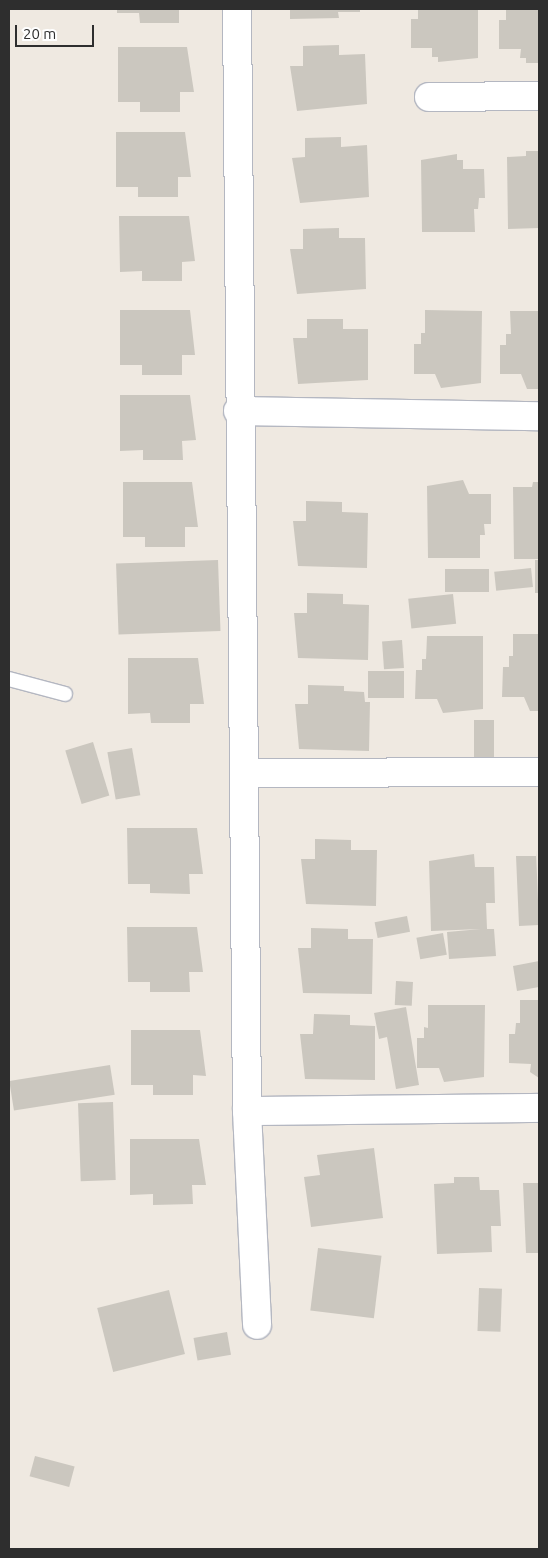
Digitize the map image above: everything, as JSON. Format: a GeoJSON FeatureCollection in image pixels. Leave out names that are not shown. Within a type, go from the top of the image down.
{"type":"FeatureCollection","features":[{"type":"Feature","properties":{"kind":"street"},"geometry":{"type":"LineString","coordinates":[[237,9],[238,411],[246,773],[247,1111],[257,1325]]}},
{"type":"Feature","properties":{"kind":"street"},"geometry":{"type":"LineString","coordinates":[[429,97],[539,96]]}},
{"type":"Feature","properties":{"kind":"street"},"geometry":{"type":"LineString","coordinates":[[238,411],[539,416]]}},
{"type":"Feature","properties":{"kind":"street"},"geometry":{"type":"LineString","coordinates":[[246,773],[539,772]]}},
{"type":"Feature","properties":{"kind":"street"},"geometry":{"type":"LineString","coordinates":[[247,1111],[539,1108]]}},
{"type":"Feature","properties":{"kind":"lane"},"geometry":{"type":"LineString","coordinates":[[9,679],[65,694]]}},
{"type":"Feature","properties":{"kind":"building"},"geometry":{"type":"Polygon","coordinates":[[[117,9],[179,9],[179,23],[140,23],[139,13],[117,13],[117,9]]]}},
{"type":"Feature","properties":{"kind":"building"},"geometry":{"type":"Polygon","coordinates":[[[290,9],[360,9],[360,12],[338,12],[339,18],[290,19],[290,9]]]}},
{"type":"Feature","properties":{"kind":"building"},"geometry":{"type":"Polygon","coordinates":[[[418,9],[478,9],[478,58],[438,62],[438,57],[432,57],[432,48],[411,48],[411,19],[418,19],[418,9]]]}},
{"type":"Feature","properties":{"kind":"building"},"geometry":{"type":"Polygon","coordinates":[[[506,9],[539,9],[539,63],[526,63],[526,58],[520,58],[521,49],[499,49],[499,20],[506,20],[506,9]]]}},
{"type":"Feature","properties":{"kind":"building"},"geometry":{"type":"Polygon","coordinates":[[[339,45],[339,55],[365,54],[367,104],[297,111],[290,66],[303,66],[303,46],[339,45]]]}},
{"type":"Feature","properties":{"kind":"building"},"geometry":{"type":"Polygon","coordinates":[[[118,47],[187,47],[194,92],[180,92],[180,112],[140,112],[140,102],[118,102],[118,47]]]}},
{"type":"Feature","properties":{"kind":"building"},"geometry":{"type":"Polygon","coordinates":[[[116,132],[185,132],[191,177],[178,177],[178,197],[138,197],[138,187],[116,187],[116,132]]]}},
{"type":"Feature","properties":{"kind":"building"},"geometry":{"type":"Polygon","coordinates":[[[341,137],[341,147],[367,145],[369,197],[300,203],[292,158],[305,157],[305,138],[341,137]]]}},
{"type":"Feature","properties":{"kind":"building"},"geometry":{"type":"Polygon","coordinates":[[[526,151],[539,151],[539,228],[508,229],[507,157],[526,156],[526,151]]]}},
{"type":"Feature","properties":{"kind":"building"},"geometry":{"type":"Polygon","coordinates":[[[457,154],[457,160],[463,160],[463,169],[484,169],[485,198],[479,198],[478,209],[474,209],[475,232],[422,232],[421,160],[457,154]]]}},
{"type":"Feature","properties":{"kind":"building"},"geometry":{"type":"Polygon","coordinates":[[[119,216],[189,216],[195,261],[182,262],[182,281],[142,281],[142,271],[120,272],[119,216]]]}},
{"type":"Feature","properties":{"kind":"building"},"geometry":{"type":"Polygon","coordinates":[[[339,228],[339,238],[365,238],[366,289],[297,294],[290,249],[303,249],[303,229],[339,228]]]}},
{"type":"Feature","properties":{"kind":"building"},"geometry":{"type":"Polygon","coordinates":[[[120,310],[190,310],[195,355],[182,355],[182,375],[142,375],[142,365],[120,365],[120,310]]]}},
{"type":"Feature","properties":{"kind":"building"},"geometry":{"type":"Polygon","coordinates":[[[425,310],[482,311],[481,383],[441,388],[435,374],[414,374],[414,344],[421,344],[421,333],[425,333],[425,310]]]}},
{"type":"Feature","properties":{"kind":"building"},"geometry":{"type":"Polygon","coordinates":[[[510,311],[539,311],[539,389],[527,389],[521,374],[500,374],[500,345],[506,345],[506,334],[511,334],[510,311]]]}},
{"type":"Feature","properties":{"kind":"building"},"geometry":{"type":"Polygon","coordinates":[[[307,319],[343,319],[343,329],[368,329],[368,380],[298,384],[293,338],[307,338],[307,319]]]}},
{"type":"Feature","properties":{"kind":"building"},"geometry":{"type":"Polygon","coordinates":[[[120,395],[190,395],[196,440],[182,441],[183,460],[143,460],[143,450],[120,451],[120,395]]]}},
{"type":"Feature","properties":{"kind":"building"},"geometry":{"type":"Polygon","coordinates":[[[463,480],[469,494],[491,494],[491,524],[484,524],[485,535],[480,535],[480,558],[428,558],[427,486],[463,480]]]}},
{"type":"Feature","properties":{"kind":"building"},"geometry":{"type":"Polygon","coordinates":[[[123,482],[192,482],[198,527],[185,527],[185,547],[145,547],[145,537],[123,537],[123,482]]]}},
{"type":"Feature","properties":{"kind":"building"},"geometry":{"type":"Polygon","coordinates":[[[533,482],[539,482],[539,559],[514,559],[513,487],[532,487],[533,482]]]}},
{"type":"Feature","properties":{"kind":"building"},"geometry":{"type":"Polygon","coordinates":[[[306,501],[342,502],[342,512],[368,513],[367,568],[298,566],[293,521],[306,521],[306,501]]]}},
{"type":"Feature","properties":{"kind":"building"},"geometry":{"type":"Polygon","coordinates":[[[218,560],[220,631],[119,635],[116,564],[218,560]]]}},
{"type":"Feature","properties":{"kind":"building"},"geometry":{"type":"Polygon","coordinates":[[[535,560],[539,560],[539,593],[535,593],[535,560]]]}},
{"type":"Feature","properties":{"kind":"building"},"geometry":{"type":"Polygon","coordinates":[[[531,568],[533,587],[496,591],[494,572],[531,568]]]}},
{"type":"Feature","properties":{"kind":"building"},"geometry":{"type":"Polygon","coordinates":[[[445,569],[489,569],[489,592],[445,592],[445,569]]]}},
{"type":"Feature","properties":{"kind":"building"},"geometry":{"type":"Polygon","coordinates":[[[307,593],[343,594],[343,604],[369,605],[368,660],[298,658],[294,613],[307,613],[307,593]]]}},
{"type":"Feature","properties":{"kind":"building"},"geometry":{"type":"Polygon","coordinates":[[[453,594],[456,624],[411,629],[408,599],[453,594]]]}},
{"type":"Feature","properties":{"kind":"building"},"geometry":{"type":"Polygon","coordinates":[[[513,634],[539,634],[539,711],[530,711],[524,697],[502,697],[503,667],[509,667],[509,656],[513,656],[513,634]]]}},
{"type":"Feature","properties":{"kind":"building"},"geometry":{"type":"Polygon","coordinates":[[[427,636],[483,636],[483,709],[443,713],[437,699],[415,699],[416,670],[422,670],[422,659],[426,659],[427,636]]]}},
{"type":"Feature","properties":{"kind":"building"},"geometry":{"type":"Polygon","coordinates":[[[402,640],[404,668],[384,669],[382,641],[402,640]]]}},
{"type":"Feature","properties":{"kind":"building"},"geometry":{"type":"Polygon","coordinates":[[[128,658],[198,658],[204,704],[190,704],[190,723],[151,723],[150,713],[128,714],[128,658]]]}},
{"type":"Feature","properties":{"kind":"building"},"geometry":{"type":"Polygon","coordinates":[[[368,671],[404,671],[404,698],[368,698],[368,671]]]}},
{"type":"Feature","properties":{"kind":"building"},"geometry":{"type":"Polygon","coordinates":[[[308,685],[344,686],[344,691],[364,692],[365,702],[370,702],[369,751],[299,749],[295,704],[308,704],[308,685]]]}},
{"type":"Feature","properties":{"kind":"building"},"geometry":{"type":"Polygon","coordinates":[[[474,720],[494,720],[494,768],[474,768],[474,720]]]}},
{"type":"Feature","properties":{"kind":"building"},"geometry":{"type":"Polygon","coordinates":[[[93,742],[109,796],[82,804],[65,750],[93,742]]]}},
{"type":"Feature","properties":{"kind":"building"},"geometry":{"type":"Polygon","coordinates":[[[132,748],[140,795],[116,800],[107,752],[132,748]]]}},
{"type":"Feature","properties":{"kind":"building"},"geometry":{"type":"Polygon","coordinates":[[[127,828],[197,828],[203,874],[189,874],[190,894],[150,893],[150,884],[128,884],[127,828]]]}},
{"type":"Feature","properties":{"kind":"building"},"geometry":{"type":"Polygon","coordinates":[[[315,839],[351,840],[351,850],[377,850],[376,906],[306,904],[301,859],[315,859],[315,839]]]}},
{"type":"Feature","properties":{"kind":"building"},"geometry":{"type":"Polygon","coordinates":[[[536,850],[539,925],[519,926],[516,856],[536,856],[536,850]]]}},
{"type":"Feature","properties":{"kind":"building"},"geometry":{"type":"Polygon","coordinates":[[[474,854],[475,867],[494,867],[495,903],[486,903],[487,929],[494,929],[496,956],[449,959],[447,932],[481,929],[431,931],[429,861],[474,854]]]}},
{"type":"Feature","properties":{"kind":"building"},"geometry":{"type":"Polygon","coordinates":[[[407,916],[410,932],[378,938],[375,922],[407,916]]]}},
{"type":"Feature","properties":{"kind":"building"},"geometry":{"type":"Polygon","coordinates":[[[127,927],[197,927],[203,972],[189,972],[190,992],[150,992],[150,982],[128,982],[127,927]]]}},
{"type":"Feature","properties":{"kind":"building"},"geometry":{"type":"Polygon","coordinates":[[[311,928],[348,929],[348,939],[373,939],[372,994],[303,993],[298,948],[311,948],[311,928]]]}},
{"type":"Feature","properties":{"kind":"building"},"geometry":{"type":"Polygon","coordinates":[[[443,933],[447,955],[420,959],[416,938],[443,933]]]}},
{"type":"Feature","properties":{"kind":"building"},"geometry":{"type":"Polygon","coordinates":[[[539,961],[539,987],[517,991],[513,966],[539,961]]]}},
{"type":"Feature","properties":{"kind":"building"},"geometry":{"type":"Polygon","coordinates":[[[396,981],[413,982],[412,1006],[395,1005],[396,981]]]}},
{"type":"Feature","properties":{"kind":"building"},"geometry":{"type":"Polygon","coordinates":[[[520,1000],[539,1000],[539,1078],[530,1072],[531,1064],[509,1063],[509,1034],[515,1034],[516,1023],[520,1023],[520,1000]]]}},
{"type":"Feature","properties":{"kind":"building"},"geometry":{"type":"Polygon","coordinates":[[[428,1005],[485,1005],[484,1077],[444,1082],[439,1068],[417,1068],[417,1038],[424,1038],[424,1027],[428,1028],[428,1005]]]}},
{"type":"Feature","properties":{"kind":"building"},"geometry":{"type":"Polygon","coordinates":[[[406,1007],[419,1085],[396,1089],[387,1037],[379,1039],[374,1013],[406,1007]]]}},
{"type":"Feature","properties":{"kind":"building"},"geometry":{"type":"Polygon","coordinates":[[[314,1014],[350,1015],[350,1025],[375,1026],[375,1080],[305,1079],[300,1034],[313,1034],[314,1014]]]}},
{"type":"Feature","properties":{"kind":"building"},"geometry":{"type":"Polygon","coordinates":[[[131,1030],[200,1030],[206,1076],[193,1075],[193,1095],[153,1095],[153,1085],[131,1085],[131,1030]]]}},
{"type":"Feature","properties":{"kind":"building"},"geometry":{"type":"Polygon","coordinates":[[[110,1065],[115,1095],[14,1111],[9,1081],[110,1065]]]}},
{"type":"Feature","properties":{"kind":"building"},"geometry":{"type":"Polygon","coordinates":[[[113,1102],[116,1180],[81,1181],[78,1103],[113,1102]]]}},
{"type":"Feature","properties":{"kind":"building"},"geometry":{"type":"Polygon","coordinates":[[[130,1139],[199,1139],[206,1185],[192,1185],[193,1204],[153,1205],[153,1194],[130,1195],[130,1139]]]}},
{"type":"Feature","properties":{"kind":"building"},"geometry":{"type":"Polygon","coordinates":[[[374,1148],[383,1218],[311,1227],[304,1177],[320,1175],[317,1155],[374,1148]]]}},
{"type":"Feature","properties":{"kind":"building"},"geometry":{"type":"Polygon","coordinates":[[[454,1177],[479,1177],[480,1190],[499,1190],[501,1226],[491,1226],[492,1252],[437,1254],[434,1184],[454,1183],[454,1177]]]}},
{"type":"Feature","properties":{"kind":"building"},"geometry":{"type":"Polygon","coordinates":[[[523,1183],[539,1183],[539,1253],[526,1253],[523,1183]]]}},
{"type":"Feature","properties":{"kind":"building"},"geometry":{"type":"Polygon","coordinates":[[[318,1248],[382,1256],[374,1318],[310,1311],[318,1248]]]}},
{"type":"Feature","properties":{"kind":"building"},"geometry":{"type":"Polygon","coordinates":[[[479,1288],[502,1289],[500,1332],[477,1331],[479,1288]]]}},
{"type":"Feature","properties":{"kind":"building"},"geometry":{"type":"Polygon","coordinates":[[[169,1290],[185,1354],[113,1372],[97,1308],[169,1290]]]}},
{"type":"Feature","properties":{"kind":"building"},"geometry":{"type":"Polygon","coordinates":[[[227,1332],[231,1355],[198,1361],[194,1338],[227,1332]]]}},
{"type":"Feature","properties":{"kind":"building"},"geometry":{"type":"Polygon","coordinates":[[[35,1456],[75,1467],[69,1487],[30,1476],[35,1456]]]}}]}
